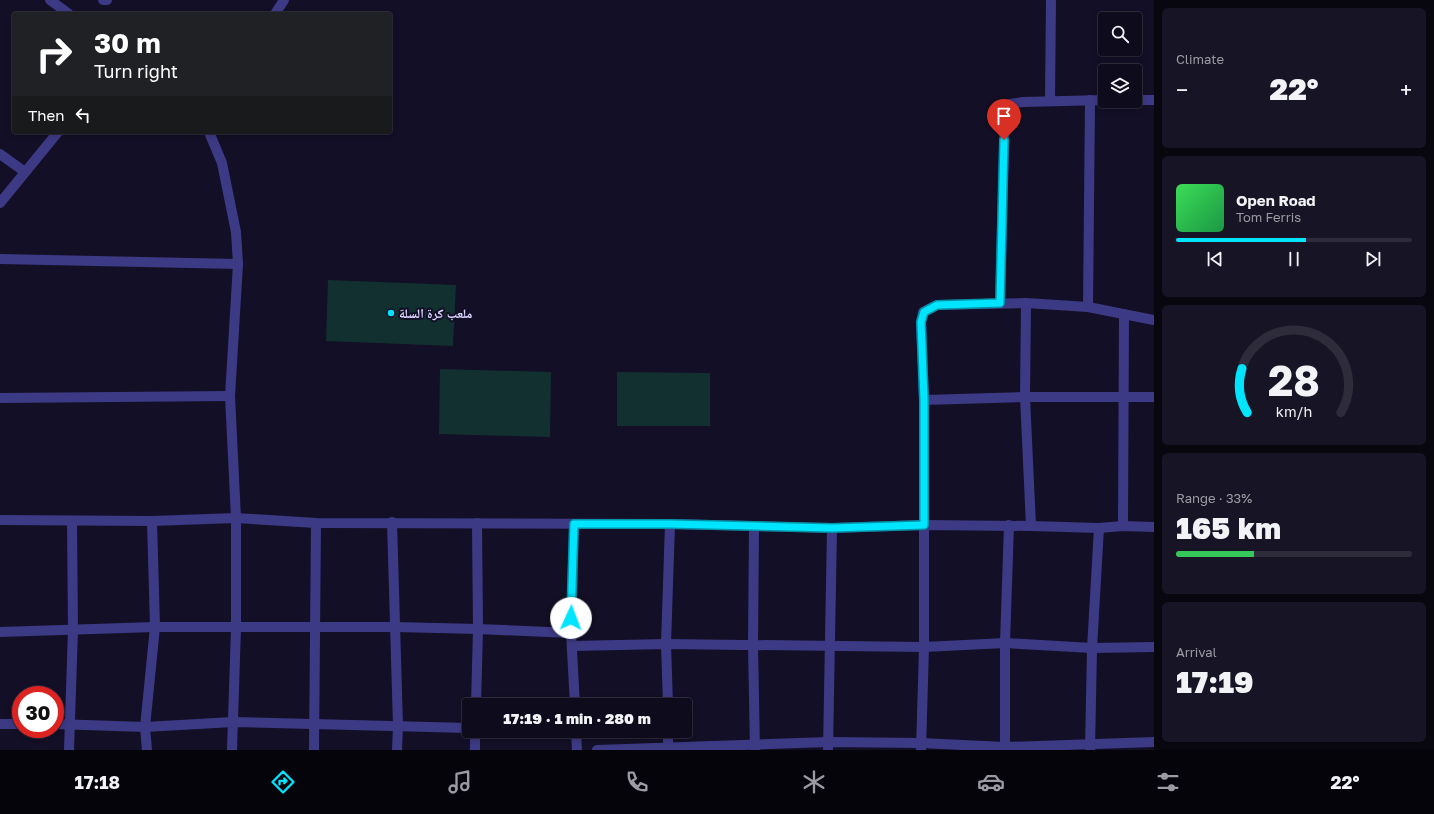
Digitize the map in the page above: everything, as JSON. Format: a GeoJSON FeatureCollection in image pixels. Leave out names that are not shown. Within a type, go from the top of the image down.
{"type":"FeatureCollection","features":[{"type":"Feature","properties":{"kind":"street"},"geometry":{"type":"LineString","coordinates":[[50,0],[66,12]]}},
{"type":"Feature","properties":{"kind":"street"},"geometry":{"type":"LineString","coordinates":[[276,12],[284,0]]}},
{"type":"Feature","properties":{"kind":"street"},"geometry":{"type":"LineString","coordinates":[[1050,101],[1051,0]]}},
{"type":"Feature","properties":{"kind":"street"},"geometry":{"type":"LineString","coordinates":[[1088,308],[1090,100]]}},
{"type":"Feature","properties":{"kind":"street"},"geometry":{"type":"LineString","coordinates":[[1000,303],[1005,110],[1009,104],[1023,102],[1098,100]]}},
{"type":"Feature","properties":{"kind":"street"},"geometry":{"type":"LineString","coordinates":[[1142,100],[1154,100]]}},
{"type":"Feature","properties":{"kind":"street"},"geometry":{"type":"LineString","coordinates":[[0,203],[56,134]]}},
{"type":"Feature","properties":{"kind":"street"},"geometry":{"type":"LineString","coordinates":[[210,134],[222,163],[236,232],[238,264],[230,396],[236,518],[236,628],[232,750]]}},
{"type":"Feature","properties":{"kind":"street"},"geometry":{"type":"LineString","coordinates":[[0,154],[25,172]]}},
{"type":"Feature","properties":{"kind":"street"},"geometry":{"type":"LineString","coordinates":[[0,259],[238,264]]}},
{"type":"Feature","properties":{"kind":"street"},"geometry":{"type":"LineString","coordinates":[[1026,303],[1025,397],[1031,526]]}},
{"type":"Feature","properties":{"kind":"street"},"geometry":{"type":"LineString","coordinates":[[921,746],[924,647],[924,400],[921,322],[924,312],[937,305],[1026,303],[1088,308],[1154,320]]}},
{"type":"Feature","properties":{"kind":"street"},"geometry":{"type":"LineString","coordinates":[[1123,526],[1124,314]]}},
{"type":"Feature","properties":{"kind":"street"},"geometry":{"type":"LineString","coordinates":[[0,398],[230,396]]}},
{"type":"Feature","properties":{"kind":"street"},"geometry":{"type":"LineString","coordinates":[[924,400],[1025,397],[1154,396]]}},
{"type":"Feature","properties":{"kind":"street"},"geometry":{"type":"LineString","coordinates":[[0,520],[152,521],[236,518],[316,523],[392,522],[670,524],[832,528],[924,525],[1009,525],[1100,528],[1123,526],[1154,527]]}},
{"type":"Feature","properties":{"kind":"street"},"geometry":{"type":"LineString","coordinates":[[69,750],[73,630],[72,521]]}},
{"type":"Feature","properties":{"kind":"street"},"geometry":{"type":"LineString","coordinates":[[146,750],[145,727],[154,627],[152,521]]}},
{"type":"Feature","properties":{"kind":"street"},"geometry":{"type":"LineString","coordinates":[[392,522],[398,726],[397,750]]}},
{"type":"Feature","properties":{"kind":"street"},"geometry":{"type":"LineString","coordinates":[[314,750],[316,523]]}},
{"type":"Feature","properties":{"kind":"street"},"geometry":{"type":"LineString","coordinates":[[476,698],[478,629],[477,523]]}},
{"type":"Feature","properties":{"kind":"street"},"geometry":{"type":"LineString","coordinates":[[574,524],[571,633],[575,698]]}},
{"type":"Feature","properties":{"kind":"street"},"geometry":{"type":"LineString","coordinates":[[668,698],[666,644],[670,524]]}},
{"type":"Feature","properties":{"kind":"street"},"geometry":{"type":"LineString","coordinates":[[1005,748],[1005,643],[1009,525]]}},
{"type":"Feature","properties":{"kind":"street"},"geometry":{"type":"LineString","coordinates":[[754,526],[753,645],[755,747]]}},
{"type":"Feature","properties":{"kind":"street"},"geometry":{"type":"LineString","coordinates":[[828,746],[832,528]]}},
{"type":"Feature","properties":{"kind":"street"},"geometry":{"type":"LineString","coordinates":[[1090,747],[1092,648],[1100,528]]}},
{"type":"Feature","properties":{"kind":"street"},"geometry":{"type":"LineString","coordinates":[[0,632],[154,627],[395,627],[571,633]]}},
{"type":"Feature","properties":{"kind":"street"},"geometry":{"type":"LineString","coordinates":[[572,646],[666,644],[924,647],[1005,643],[1092,648],[1154,647]]}},
{"type":"Feature","properties":{"kind":"street"},"geometry":{"type":"LineString","coordinates":[[64,724],[145,727],[233,722],[462,728]]}},
{"type":"Feature","properties":{"kind":"street"},"geometry":{"type":"LineString","coordinates":[[0,724],[12,724]]}},
{"type":"Feature","properties":{"kind":"street"},"geometry":{"type":"LineString","coordinates":[[475,738],[476,750]]}},
{"type":"Feature","properties":{"kind":"street"},"geometry":{"type":"LineString","coordinates":[[576,738],[577,750]]}},
{"type":"Feature","properties":{"kind":"street"},"geometry":{"type":"LineString","coordinates":[[668,738],[668,749]]}},
{"type":"Feature","properties":{"kind":"street"},"geometry":{"type":"LineString","coordinates":[[597,750],[828,746],[1005,748],[1090,747],[1154,742]]}},
{"type":"Feature","properties":{"kind":"green space","name":"ملعب كرة السلة"},"geometry":{"type":"Polygon","coordinates":[[[328,280],[456,285],[453,346],[326,341],[328,280]]]}},
{"type":"Feature","properties":{"kind":"green space"},"geometry":{"type":"Polygon","coordinates":[[[440,369],[551,372],[550,437],[439,434],[440,369]]]}},
{"type":"Feature","properties":{"kind":"green space"},"geometry":{"type":"Polygon","coordinates":[[[617,372],[710,373],[710,426],[617,426],[617,372]]]}},
{"type":"Feature","properties":{"kind":"place","name":"ملعب كرة السلة"},"geometry":{"type":"Point","coordinates":[391,313]}},
{"type":"Feature","properties":{"kind":"route"},"geometry":{"type":"LineString","coordinates":[[571,618],[574,524],[670,524],[832,528],[924,525],[924,400],[921,322],[924,312],[937,305],[1000,303],[1004,140]]}}]}
